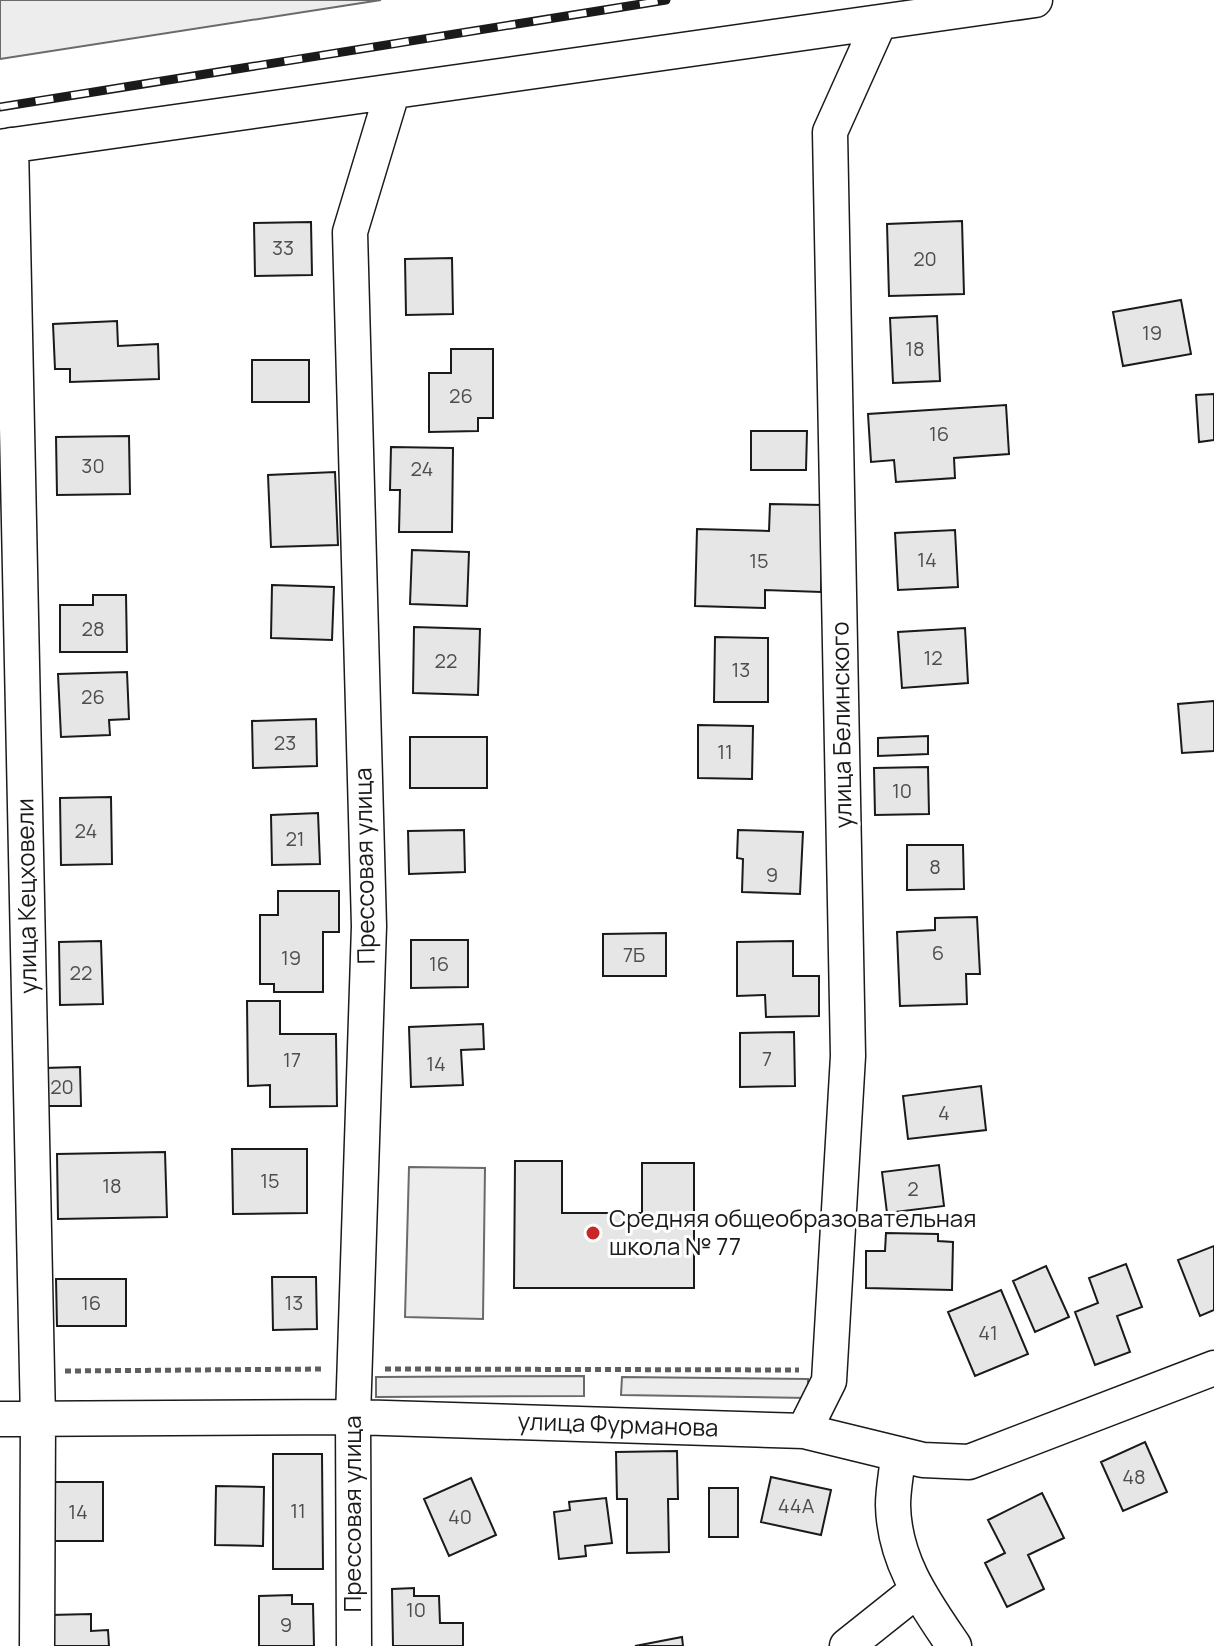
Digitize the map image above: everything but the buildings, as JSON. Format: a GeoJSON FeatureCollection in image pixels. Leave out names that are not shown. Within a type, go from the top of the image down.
{"type":"FeatureCollection","features":[{"type":"Feature","properties":{"kind":"street"},"geometry":{"type":"LineString","coordinates":[[6,146],[1035,0]]}},
{"type":"Feature","properties":{"kind":"street","name":"улица Белинского"},"geometry":{"type":"LineString","coordinates":[[804,1431],[829,1381],[848,1056],[830,132],[879,23]]}},
{"type":"Feature","properties":{"kind":"street","name":"Прессовая улица"},"geometry":{"type":"LineString","coordinates":[[354,1646],[354,1369],[369,926],[350,232],[392,93]]}},
{"type":"Feature","properties":{"kind":"street","name":"улица Кецховели"},"geometry":{"type":"LineString","coordinates":[[6,146],[38,1420],[37,1646]]}},
{"type":"Feature","properties":{"kind":"street","name":"улица Фурманова"},"geometry":{"type":"LineString","coordinates":[[0,1419],[353,1417],[804,1431],[898,1455],[943,1463],[969,1462],[1214,1368]]}},
{"type":"Feature","properties":{"kind":"street"},"geometry":{"type":"LineString","coordinates":[[898,1455],[893,1503],[896,1537],[903,1562],[916,1591],[954,1646]]}},
{"type":"Feature","properties":{"kind":"street"},"geometry":{"type":"LineString","coordinates":[[847,1646],[916,1591]]}},
{"type":"Feature","properties":{"kind":"path"},"geometry":{"type":"LineString","coordinates":[[37,1372],[830,1370]]}},
{"type":"Feature","properties":{"kind":"shaded area"},"geometry":{"type":"Polygon","coordinates":[[[0,0],[381,0],[0,59],[0,0]]]}},
{"type":"Feature","properties":{"kind":"shaded area"},"geometry":{"type":"Polygon","coordinates":[[[409,1167],[485,1168],[483,1319],[405,1317],[409,1167]]]}},
{"type":"Feature","properties":{"kind":"shaded area"},"geometry":{"type":"Polygon","coordinates":[[[584,1376],[584,1396],[376,1397],[376,1377],[584,1376]]]}},
{"type":"Feature","properties":{"kind":"shaded area"},"geometry":{"type":"Polygon","coordinates":[[[622,1377],[808,1379],[808,1398],[621,1395],[622,1377]]]}},
{"type":"Feature","properties":{"kind":"railway"},"geometry":{"type":"LineString","coordinates":[[0,107],[666,0]]}},
{"type":"Feature","properties":{"kind":"place","name":"Средняя общеобразовательная школа № 77"},"geometry":{"type":"Point","coordinates":[593,1233]}}]}
